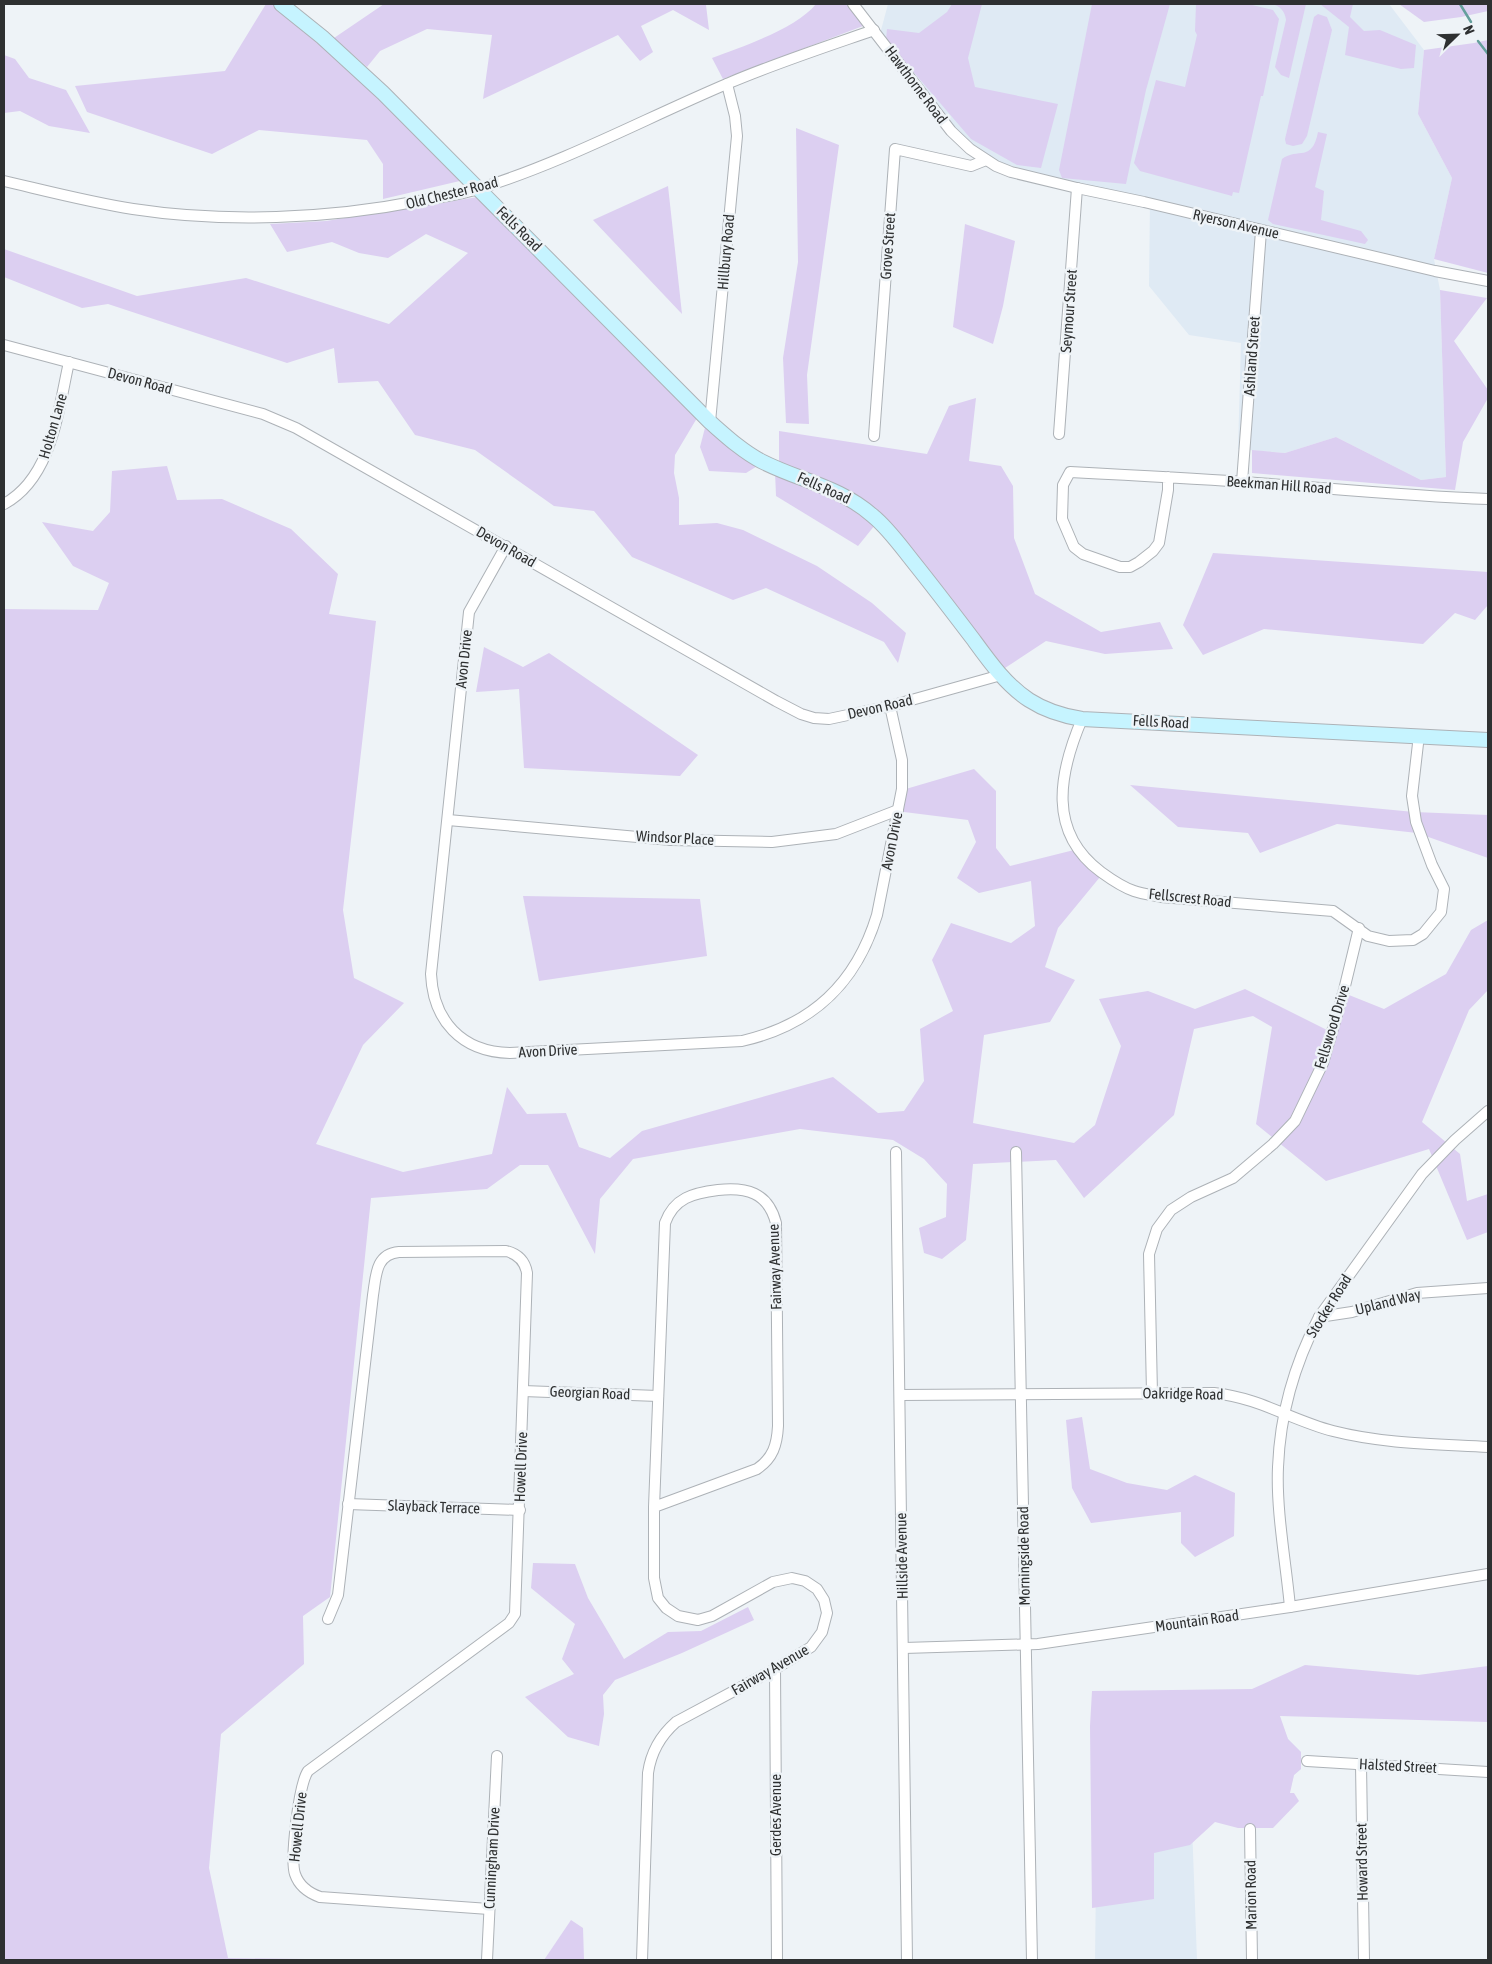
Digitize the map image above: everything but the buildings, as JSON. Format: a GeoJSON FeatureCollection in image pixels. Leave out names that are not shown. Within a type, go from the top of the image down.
{"type":"FeatureCollection","features":[{"type":"Feature","properties":{"kind":"street","name":"Fells Road"},"geometry":{"type":"LineString","coordinates":[[281,4],[322,37],[383,93],[710,422],[761,460],[836,491],[855,501],[875,517],[897,542],[1001,675],[1016,690],[1039,706],[1062,715],[1082,719],[1488,740]]}},
{"type":"Feature","properties":{"kind":"street","name":"Hawthorne Road"},"geometry":{"type":"LineString","coordinates":[[853,4],[950,131],[986,160]]}},
{"type":"Feature","properties":{"kind":"street","name":"Old Chester Road"},"geometry":{"type":"LineString","coordinates":[[4,181],[97,203],[136,210],[232,217],[352,212],[386,208],[479,189],[558,160],[727,84],[790,59],[874,30]]}},
{"type":"Feature","properties":{"kind":"street","name":"Hillbury Road"},"geometry":{"type":"LineString","coordinates":[[710,422],[737,136],[735,116],[727,84]]}},
{"type":"Feature","properties":{"kind":"street","name":"Grove Street"},"geometry":{"type":"LineString","coordinates":[[874,436],[895,149],[971,166],[986,160]]}},
{"type":"Feature","properties":{"kind":"street","name":"Ryerson Avenue"},"geometry":{"type":"LineString","coordinates":[[986,160],[1011,172],[1077,188],[1435,271],[1488,281]]}},
{"type":"Feature","properties":{"kind":"street","name":"Seymour Street"},"geometry":{"type":"LineString","coordinates":[[1059,434],[1077,188]]}},
{"type":"Feature","properties":{"kind":"street","name":"Ashland Street"},"geometry":{"type":"LineString","coordinates":[[1242,482],[1261,230]]}},
{"type":"Feature","properties":{"kind":"street","name":"Devon Road"},"geometry":{"type":"LineString","coordinates":[[4,345],[263,414],[296,428],[801,714],[814,718],[829,719],[890,706],[1001,675]]}},
{"type":"Feature","properties":{"kind":"street","name":"Holton Lane"},"geometry":{"type":"LineString","coordinates":[[4,504],[27,486],[44,460],[69,362]]}},
{"type":"Feature","properties":{"kind":"street","name":"Beekman Hill Road"},"geometry":{"type":"LineString","coordinates":[[1168,477],[1168,490],[1159,543],[1154,551],[1130,567],[1120,567],[1083,554],[1074,547],[1062,519],[1063,485],[1070,472],[1168,477],[1242,482],[1424,496],[1488,498]]}},
{"type":"Feature","properties":{"kind":"street","name":"Avon Drive"},"geometry":{"type":"LineString","coordinates":[[506,546],[469,612],[431,974],[434,997],[443,1018],[459,1036],[479,1048],[494,1052],[510,1053],[742,1041],[776,1031],[805,1016],[835,992],[856,964],[865,948],[877,915],[898,810],[902,789],[902,760],[890,706]]}},
{"type":"Feature","properties":{"kind":"street","name":"Fellscrest Road"},"geometry":{"type":"LineString","coordinates":[[1082,719],[1071,744],[1062,800],[1064,818],[1070,836],[1080,852],[1093,866],[1118,884],[1134,891],[1161,897],[1333,911],[1359,928]]}},
{"type":"Feature","properties":{"kind":"street"},"geometry":{"type":"LineString","coordinates":[[1359,928],[1368,936],[1389,941],[1413,940],[1422,934],[1441,912],[1444,890],[1432,865],[1416,822],[1412,796],[1419,735]]}},
{"type":"Feature","properties":{"kind":"street","name":"Windsor Place"},"geometry":{"type":"LineString","coordinates":[[448,820],[671,840],[772,842],[836,834],[898,810]]}},
{"type":"Feature","properties":{"kind":"street","name":"Fellswood Drive"},"geometry":{"type":"LineString","coordinates":[[1152,1393],[1149,1254],[1153,1237],[1161,1221],[1171,1210],[1191,1197],[1233,1178],[1273,1144],[1295,1121],[1323,1063],[1359,928]]}},
{"type":"Feature","properties":{"kind":"street","name":"Stocker Road"},"geometry":{"type":"LineString","coordinates":[[1290,1607],[1278,1489],[1278,1458],[1288,1396],[1308,1338],[1319,1317],[1422,1174],[1455,1140],[1488,1111]]}},
{"type":"Feature","properties":{"kind":"street","name":"Hillside Avenue"},"geometry":{"type":"LineString","coordinates":[[896,1152],[907,1960]]}},
{"type":"Feature","properties":{"kind":"street","name":"Morningside Road"},"geometry":{"type":"LineString","coordinates":[[1016,1152],[1032,1960]]}},
{"type":"Feature","properties":{"kind":"street","name":"Fairway Avenue"},"geometry":{"type":"LineString","coordinates":[[642,1960],[648,1773],[655,1748],[664,1734],[676,1722],[811,1648],[819,1638],[827,1613],[821,1594],[805,1581],[786,1578],[773,1582],[705,1618],[691,1620],[678,1616],[662,1604],[654,1585],[654,1507],[658,1396],[664,1238],[668,1216],[681,1200],[695,1193],[735,1188],[750,1191],[767,1204],[776,1223],[778,1440],[776,1447],[768,1460],[757,1469],[654,1507]]}},
{"type":"Feature","properties":{"kind":"street","name":"Howell Drive"},"geometry":{"type":"LineString","coordinates":[[328,1619],[338,1595],[377,1271],[380,1262],[386,1256],[399,1252],[506,1251],[520,1258],[525,1265],[527,1273],[516,1610],[512,1620],[308,1771],[302,1786],[293,1859],[294,1872],[300,1884],[309,1892],[320,1897],[489,1909]]}},
{"type":"Feature","properties":{"kind":"street","name":"Upland Way"},"geometry":{"type":"LineString","coordinates":[[1319,1317],[1352,1312],[1417,1293],[1488,1288]]}},
{"type":"Feature","properties":{"kind":"street","name":"Georgian Road"},"geometry":{"type":"LineString","coordinates":[[523,1391],[658,1396]]}},
{"type":"Feature","properties":{"kind":"street","name":"Oakridge Road"},"geometry":{"type":"LineString","coordinates":[[900,1395],[1197,1392],[1229,1395],[1264,1404],[1316,1426],[1372,1439],[1390,1442],[1488,1447]]}},
{"type":"Feature","properties":{"kind":"street","name":"Slayback Terrace"},"geometry":{"type":"LineString","coordinates":[[348,1504],[520,1510]]}},
{"type":"Feature","properties":{"kind":"street","name":"Mountain Road"},"geometry":{"type":"LineString","coordinates":[[904,1648],[1026,1644],[1290,1607],[1488,1574]]}},
{"type":"Feature","properties":{"kind":"street","name":"Gerdes Avenue"},"geometry":{"type":"LineString","coordinates":[[775,1669],[777,1960]]}},
{"type":"Feature","properties":{"kind":"street","name":"Cunningham Drive"},"geometry":{"type":"LineString","coordinates":[[486,1960],[497,1756]]}},
{"type":"Feature","properties":{"kind":"street","name":"Halsted Street"},"geometry":{"type":"LineString","coordinates":[[1307,1761],[1488,1772]]}},
{"type":"Feature","properties":{"kind":"street","name":"Howard Street"},"geometry":{"type":"LineString","coordinates":[[1361,1764],[1364,1960]]}},
{"type":"Feature","properties":{"kind":"street","name":"Marion Road"},"geometry":{"type":"LineString","coordinates":[[1250,1829],[1252,1960]]}},
{"type":"Feature","properties":{"kind":"shaded area"},"geometry":{"type":"Polygon","coordinates":[[[266,4],[278,4],[328,44],[464,180],[383,199],[383,164],[367,140],[259,130],[212,154],[87,112],[75,86],[225,71],[266,4]]]}},
{"type":"Feature","properties":{"kind":"shaded area"},"geometry":{"type":"Polygon","coordinates":[[[384,4],[707,4],[709,30],[673,10],[641,26],[653,52],[640,61],[618,35],[483,99],[492,35],[427,29],[380,51],[367,67],[334,38],[384,4]]]}},
{"type":"Feature","properties":{"kind":"shaded area"},"geometry":{"type":"Polygon","coordinates":[[[816,4],[846,4],[863,26],[723,79],[712,58],[783,29],[807,13],[816,4]]]}},
{"type":"Feature","properties":{"kind":"shaded area"},"geometry":{"type":"Polygon","coordinates":[[[888,4],[1389,4],[1424,50],[1418,114],[1452,178],[1434,259],[1440,290],[1446,477],[1421,480],[1336,437],[1285,453],[1238,449],[1241,343],[1189,335],[1149,286],[1150,200],[1055,178],[998,162],[957,133],[880,34],[888,4]]]}},
{"type":"Feature","properties":{"kind":"shaded area"},"geometry":{"type":"Polygon","coordinates":[[[952,4],[982,4],[968,58],[975,87],[1058,104],[1041,168],[1017,165],[971,139],[886,40],[887,29],[919,33],[947,12],[952,4]]]}},
{"type":"Feature","properties":{"kind":"shaded area"},"geometry":{"type":"Polygon","coordinates":[[[1092,4],[1170,4],[1146,90],[1126,184],[1062,178],[1059,170],[1092,4]]]}},
{"type":"Feature","properties":{"kind":"shaded area"},"geometry":{"type":"Polygon","coordinates":[[[1196,4],[1248,4],[1273,10],[1279,19],[1263,96],[1261,96],[1239,193],[1233,192],[1232,196],[1140,171],[1134,163],[1156,80],[1185,87],[1197,35],[1195,31],[1196,4]]]}},
{"type":"Feature","properties":{"kind":"shaded area"},"geometry":{"type":"Polygon","coordinates":[[[1272,4],[1306,4],[1289,78],[1281,75],[1275,67],[1286,20],[1282,9],[1272,4]]]}},
{"type":"Feature","properties":{"kind":"shaded area"},"geometry":{"type":"Polygon","coordinates":[[[1320,4],[1353,4],[1350,17],[1364,31],[1380,30],[1416,45],[1414,68],[1401,69],[1345,55],[1349,27],[1320,4]]]}},
{"type":"Feature","properties":{"kind":"shaded area"},"geometry":{"type":"Polygon","coordinates":[[[1399,4],[1488,4],[1488,11],[1424,22],[1399,4]]]}},
{"type":"Feature","properties":{"kind":"shaded area"},"geometry":{"type":"Polygon","coordinates":[[[1318,14],[1327,17],[1332,30],[1307,136],[1302,144],[1293,146],[1286,144],[1285,139],[1314,17],[1318,14]]]}},
{"type":"Feature","properties":{"kind":"shaded area"},"geometry":{"type":"Polygon","coordinates":[[[1488,40],[1488,273],[1434,259],[1452,178],[1418,114],[1424,50],[1488,40]]]}},
{"type":"Feature","properties":{"kind":"shaded area"},"geometry":{"type":"Polygon","coordinates":[[[4,55],[15,59],[29,78],[66,90],[90,133],[49,126],[20,111],[4,113],[4,55]]]}},
{"type":"Feature","properties":{"kind":"shaded area"},"geometry":{"type":"Polygon","coordinates":[[[796,128],[839,145],[807,375],[809,424],[786,423],[783,358],[798,262],[796,128]]]}},
{"type":"Feature","properties":{"kind":"shaded area"},"geometry":{"type":"Polygon","coordinates":[[[1318,132],[1327,134],[1315,187],[1324,191],[1321,220],[1361,231],[1368,240],[1365,244],[1273,224],[1268,220],[1282,159],[1294,154],[1304,153],[1312,148],[1318,132]]]}},
{"type":"Feature","properties":{"kind":"shaded area"},"geometry":{"type":"Polygon","coordinates":[[[668,186],[682,314],[593,220],[668,186]]]}},
{"type":"Feature","properties":{"kind":"shaded area"},"geometry":{"type":"Polygon","coordinates":[[[478,197],[700,413],[675,455],[674,473],[679,498],[679,525],[717,523],[743,530],[817,566],[872,603],[906,633],[898,663],[884,642],[766,588],[733,600],[632,557],[594,511],[554,506],[475,450],[415,435],[378,381],[338,383],[334,348],[287,363],[108,304],[82,308],[4,277],[4,249],[137,296],[246,278],[389,324],[468,253],[426,234],[388,258],[359,253],[332,242],[287,252],[270,224],[326,221],[478,197]]]}},
{"type":"Feature","properties":{"kind":"shaded area"},"geometry":{"type":"Polygon","coordinates":[[[965,224],[1015,241],[1003,306],[993,344],[953,327],[965,224]]]}},
{"type":"Feature","properties":{"kind":"shaded area"},"geometry":{"type":"Polygon","coordinates":[[[1440,290],[1487,298],[1454,341],[1488,390],[1488,398],[1463,442],[1455,490],[1252,473],[1252,450],[1285,453],[1336,437],[1421,480],[1446,477],[1440,290]]]}},
{"type":"Feature","properties":{"kind":"shaded area"},"geometry":{"type":"Polygon","coordinates":[[[976,398],[969,461],[1001,466],[1013,486],[1014,538],[1035,594],[1101,632],[1160,622],[1173,649],[1105,654],[1046,641],[1005,668],[896,531],[779,465],[779,431],[927,454],[949,406],[976,398]]]}},
{"type":"Feature","properties":{"kind":"shaded area"},"geometry":{"type":"Polygon","coordinates":[[[706,424],[759,465],[746,473],[709,471],[700,447],[706,424]]]}},
{"type":"Feature","properties":{"kind":"shaded area"},"geometry":{"type":"Polygon","coordinates":[[[167,466],[177,500],[222,499],[291,529],[338,574],[329,614],[376,621],[343,910],[354,978],[404,1003],[363,1045],[316,1144],[403,1172],[492,1154],[507,1087],[527,1114],[566,1113],[579,1147],[610,1158],[642,1131],[833,1077],[878,1113],[904,1111],[924,1081],[920,1029],[953,1011],[932,960],[951,923],[1011,943],[1035,926],[1031,881],[979,893],[957,878],[976,842],[968,820],[896,811],[899,791],[974,769],[996,791],[996,848],[1010,866],[1074,850],[1100,877],[1058,928],[1045,967],[1075,980],[1050,1022],[984,1035],[973,1123],[1074,1143],[1095,1125],[1121,1046],[1099,999],[1148,991],[1195,1009],[1245,989],[1333,1033],[1344,993],[1384,1009],[1446,974],[1471,930],[1488,920],[1488,990],[1469,1010],[1422,1122],[1460,1154],[1467,1201],[1488,1194],[1488,1232],[1467,1240],[1429,1149],[1326,1181],[1256,1124],[1272,1027],[1253,1016],[1194,1029],[1174,1115],[1084,1198],[1056,1160],[973,1164],[966,1240],[942,1259],[924,1253],[919,1228],[946,1217],[947,1184],[924,1159],[893,1140],[800,1129],[633,1159],[600,1199],[595,1254],[548,1165],[520,1165],[487,1189],[371,1198],[330,1597],[303,1616],[304,1664],[221,1734],[209,1868],[228,1958],[376,1960],[4,1960],[4,609],[98,610],[109,583],[73,566],[42,522],[93,531],[110,512],[112,471],[167,466]]]}},
{"type":"Feature","properties":{"kind":"shaded area"},"geometry":{"type":"Polygon","coordinates":[[[775,471],[851,505],[875,525],[858,546],[776,496],[775,471]]]}},
{"type":"Feature","properties":{"kind":"shaded area"},"geometry":{"type":"Polygon","coordinates":[[[1213,553],[1488,572],[1488,605],[1475,620],[1455,613],[1423,644],[1264,629],[1203,655],[1183,625],[1213,553]]]}},
{"type":"Feature","properties":{"kind":"shaded area"},"geometry":{"type":"Polygon","coordinates":[[[484,647],[523,667],[549,653],[698,755],[680,776],[524,768],[519,689],[476,692],[484,647]]]}},
{"type":"Feature","properties":{"kind":"shaded area"},"geometry":{"type":"Polygon","coordinates":[[[1130,785],[1414,812],[1488,815],[1488,858],[1417,833],[1337,824],[1260,853],[1248,833],[1178,827],[1130,785]]]}},
{"type":"Feature","properties":{"kind":"shaded area"},"geometry":{"type":"Polygon","coordinates":[[[523,896],[700,899],[707,956],[539,981],[523,896]]]}},
{"type":"Feature","properties":{"kind":"shaded area"},"geometry":{"type":"Polygon","coordinates":[[[1082,1417],[1090,1469],[1127,1483],[1167,1490],[1195,1475],[1235,1493],[1234,1536],[1195,1557],[1181,1543],[1181,1512],[1091,1523],[1072,1488],[1066,1420],[1082,1417]]]}},
{"type":"Feature","properties":{"kind":"shaded area"},"geometry":{"type":"Polygon","coordinates":[[[533,1563],[575,1564],[588,1598],[624,1659],[668,1632],[701,1631],[748,1607],[754,1620],[682,1653],[615,1680],[603,1695],[604,1714],[599,1746],[568,1737],[525,1697],[574,1674],[562,1659],[575,1624],[531,1588],[533,1563]]]}},
{"type":"Feature","properties":{"kind":"shaded area"},"geometry":{"type":"Polygon","coordinates":[[[1305,1665],[1418,1675],[1488,1666],[1488,1722],[1280,1716],[1288,1739],[1301,1752],[1301,1769],[1294,1775],[1290,1793],[1294,1793],[1299,1801],[1273,1828],[1238,1828],[1215,1822],[1190,1845],[1154,1853],[1154,1899],[1092,1908],[1090,1726],[1092,1691],[1252,1689],[1305,1665]]]}},
{"type":"Feature","properties":{"kind":"shaded area"},"geometry":{"type":"Polygon","coordinates":[[[1098,1716],[1279,1716],[1288,1739],[1301,1752],[1301,1769],[1294,1775],[1289,1794],[1191,1798],[1197,1960],[1095,1960],[1098,1716]]]}},
{"type":"Feature","properties":{"kind":"shaded area"},"geometry":{"type":"Polygon","coordinates":[[[571,1920],[583,1928],[584,1960],[544,1960],[571,1920]]]}},
{"type":"Feature","properties":{"kind":"waterway"},"geometry":{"type":"LineString","coordinates":[[1460,4],[1471,22]]}},
{"type":"Feature","properties":{"kind":"waterway"},"geometry":{"type":"LineString","coordinates":[[1478,41],[1488,54]]}}]}
